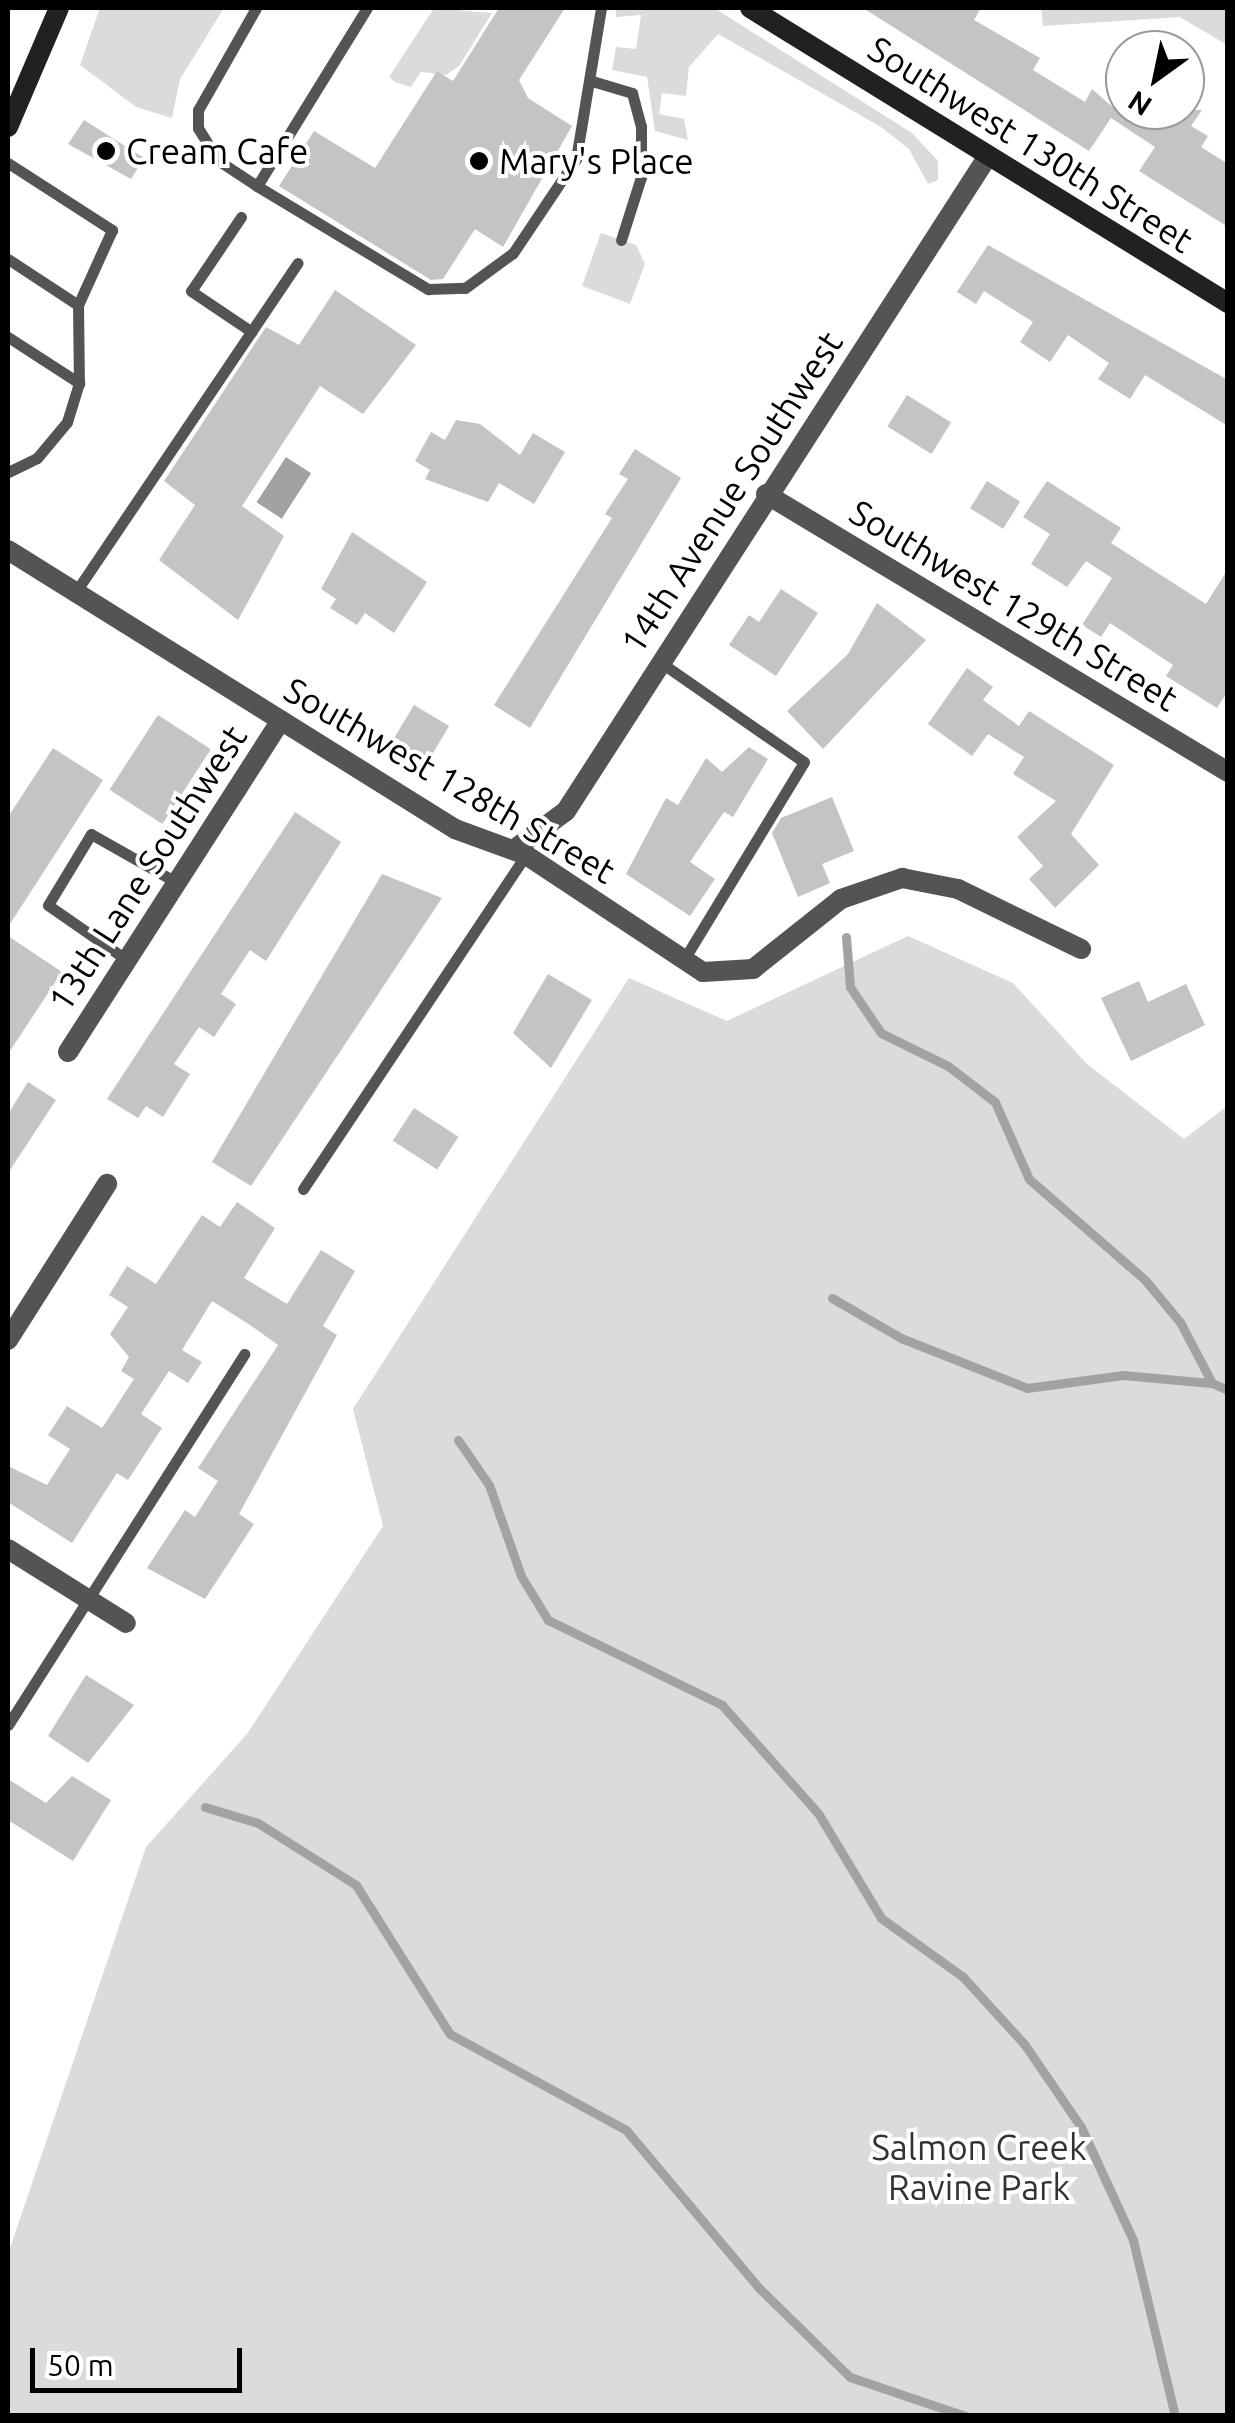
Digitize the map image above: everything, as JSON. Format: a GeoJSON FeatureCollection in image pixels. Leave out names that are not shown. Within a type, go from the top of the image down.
{"type":"FeatureCollection","features":[{"type":"Feature","properties":{"kind":"street"},"geometry":{"type":"LineString","coordinates":[[8,127],[59,8]]}},
{"type":"Feature","properties":{"kind":"street","name":"Southwest 130th Street"},"geometry":{"type":"LineString","coordinates":[[750,8],[1228,303]]}},
{"type":"Feature","properties":{"kind":"street","name":"14th Avenue Southwest"},"geometry":{"type":"LineString","coordinates":[[521,851],[566,811],[766,494],[988,156]]}},
{"type":"Feature","properties":{"kind":"street","name":"Southwest 129th Street"},"geometry":{"type":"LineString","coordinates":[[766,494],[1228,772]]}},
{"type":"Feature","properties":{"kind":"street","name":"Southwest 128th Street"},"geometry":{"type":"LineString","coordinates":[[8,550],[480,842],[521,851],[683,961],[718,974],[753,969],[840,899],[902,878],[958,890],[1082,949]]}},
{"type":"Feature","properties":{"kind":"street","name":"13th Lane Southwest"},"geometry":{"type":"LineString","coordinates":[[68,1052],[281,720]]}},
{"type":"Feature","properties":{"kind":"street"},"geometry":{"type":"LineString","coordinates":[[8,1340],[107,1184]]}},
{"type":"Feature","properties":{"kind":"street"},"geometry":{"type":"LineString","coordinates":[[8,1550],[126,1623]]}},
{"type":"Feature","properties":{"kind":"lane"},"geometry":{"type":"LineString","coordinates":[[256,8],[203,94],[198,128],[219,162],[428,289],[464,288],[514,253],[576,159],[592,81],[601,8]]}},
{"type":"Feature","properties":{"kind":"lane"},"geometry":{"type":"LineString","coordinates":[[257,186],[367,8]]}},
{"type":"Feature","properties":{"kind":"lane"},"geometry":{"type":"LineString","coordinates":[[592,81],[632,93],[641,126],[641,177],[622,240]]}},
{"type":"Feature","properties":{"kind":"lane"},"geometry":{"type":"LineString","coordinates":[[8,163],[112,230],[78,305],[79,383],[57,434],[37,458],[8,472]]}},
{"type":"Feature","properties":{"kind":"lane"},"geometry":{"type":"LineString","coordinates":[[241,217],[191,291],[252,332]]}},
{"type":"Feature","properties":{"kind":"lane"},"geometry":{"type":"LineString","coordinates":[[8,259],[78,305]]}},
{"type":"Feature","properties":{"kind":"lane"},"geometry":{"type":"LineString","coordinates":[[76,592],[298,263]]}},
{"type":"Feature","properties":{"kind":"lane"},"geometry":{"type":"LineString","coordinates":[[8,337],[79,383]]}},
{"type":"Feature","properties":{"kind":"lane"},"geometry":{"type":"LineString","coordinates":[[660,662],[804,762],[683,961]]}},
{"type":"Feature","properties":{"kind":"lane"},"geometry":{"type":"LineString","coordinates":[[127,960],[48,905],[91,834],[176,882]]}},
{"type":"Feature","properties":{"kind":"lane"},"geometry":{"type":"LineString","coordinates":[[303,1189],[521,851]]}},
{"type":"Feature","properties":{"kind":"lane"},"geometry":{"type":"LineString","coordinates":[[8,1726],[244,1354]]}},
{"type":"Feature","properties":{"kind":"green space"},"geometry":{"type":"Polygon","coordinates":[[[100,8],[224,8],[180,79],[172,118],[136,107],[80,65],[100,8]]]}},
{"type":"Feature","properties":{"kind":"green space"},"geometry":{"type":"Polygon","coordinates":[[[434,8],[492,13],[459,66],[446,75],[421,72],[411,87],[395,82],[389,77],[434,8]]]}},
{"type":"Feature","properties":{"kind":"green space"},"geometry":{"type":"Polygon","coordinates":[[[616,8],[714,8],[912,133],[938,161],[938,180],[928,184],[909,149],[881,127],[718,34],[689,67],[686,96],[662,93],[659,114],[684,119],[688,140],[655,131],[647,77],[612,70],[616,47],[636,49],[641,15],[616,17],[616,8]]]}},
{"type":"Feature","properties":{"kind":"green space"},"geometry":{"type":"Polygon","coordinates":[[[1041,8],[1227,8],[1227,45],[1180,17],[1043,26],[1041,8]]]}},
{"type":"Feature","properties":{"kind":"green space"},"geometry":{"type":"Polygon","coordinates":[[[601,233],[636,245],[645,264],[630,304],[582,286],[601,233]]]}},
{"type":"Feature","properties":{"kind":"green space","name":"Salmon Creek Ravine Park"},"geometry":{"type":"Polygon","coordinates":[[[908,936],[1013,983],[1087,1064],[1184,1139],[1227,1106],[1227,2415],[8,2415],[8,2254],[146,1847],[247,1734],[383,1526],[353,1409],[629,978],[727,1021],[908,936]]]}},
{"type":"Feature","properties":{"kind":"shaded area"},"geometry":{"type":"Polygon","coordinates":[[[286,457],[311,473],[282,519],[257,502],[286,457]]]}},
{"type":"Feature","properties":{"kind":"building","name":"Mary's Place"},"geometry":{"type":"Polygon","coordinates":[[[499,8],[565,8],[519,80],[528,98],[572,126],[503,247],[475,229],[443,279],[431,280],[279,186],[314,131],[375,168],[437,71],[453,81],[499,8]]]}},
{"type":"Feature","properties":{"kind":"building"},"geometry":{"type":"Polygon","coordinates":[[[863,8],[981,8],[974,20],[1040,58],[1033,70],[1085,102],[1092,89],[1105,100],[1105,127],[1089,151],[863,8]]]}},
{"type":"Feature","properties":{"kind":"building","name":"Cream Cafe"},"geometry":{"type":"Polygon","coordinates":[[[84,120],[144,158],[131,179],[68,144],[84,120]]]}},
{"type":"Feature","properties":{"kind":"building"},"geometry":{"type":"Polygon","coordinates":[[[1129,130],[1198,130],[1208,136],[1201,147],[1228,164],[1228,227],[1139,171],[1155,147],[1129,130]]]}},
{"type":"Feature","properties":{"kind":"building"},"geometry":{"type":"Polygon","coordinates":[[[988,245],[1228,380],[1228,426],[1145,375],[1130,399],[1098,379],[1109,363],[1068,335],[1050,362],[1020,342],[1033,322],[984,291],[976,304],[957,292],[988,245]]]}},
{"type":"Feature","properties":{"kind":"building"},"geometry":{"type":"Polygon","coordinates":[[[335,290],[416,345],[363,414],[320,386],[242,506],[284,536],[238,620],[159,560],[195,505],[164,481],[266,327],[299,345],[335,290]]]}},
{"type":"Feature","properties":{"kind":"building"},"geometry":{"type":"Polygon","coordinates":[[[907,395],[951,423],[931,454],[887,426],[907,395]]]}},
{"type":"Feature","properties":{"kind":"building"},"geometry":{"type":"Polygon","coordinates":[[[456,420],[480,424],[520,455],[533,433],[565,452],[534,504],[499,483],[488,502],[425,479],[430,470],[415,461],[431,432],[445,440],[456,420]]]}},
{"type":"Feature","properties":{"kind":"building"},"geometry":{"type":"Polygon","coordinates":[[[635,449],[681,478],[530,728],[494,705],[612,518],[605,514],[628,479],[619,474],[635,449]]]}},
{"type":"Feature","properties":{"kind":"building"},"geometry":{"type":"Polygon","coordinates":[[[987,481],[1020,502],[1003,529],[970,508],[987,481]]]}},
{"type":"Feature","properties":{"kind":"building"},"geometry":{"type":"Polygon","coordinates":[[[1047,481],[1121,528],[1111,543],[1206,604],[1228,569],[1228,691],[1217,708],[1166,676],[1173,665],[1110,623],[1101,637],[1082,625],[1112,578],[1086,561],[1067,587],[1031,564],[1050,534],[1023,517],[1047,481]]]}},
{"type":"Feature","properties":{"kind":"building"},"geometry":{"type":"Polygon","coordinates":[[[352,532],[427,582],[394,633],[365,613],[357,625],[330,608],[336,599],[321,589],[352,532]]]}},
{"type":"Feature","properties":{"kind":"building"},"geometry":{"type":"Polygon","coordinates":[[[781,589],[818,613],[776,676],[729,645],[749,615],[759,622],[781,589]]]}},
{"type":"Feature","properties":{"kind":"building"},"geometry":{"type":"Polygon","coordinates":[[[877,603],[926,640],[823,749],[787,711],[848,654],[877,603]]]}},
{"type":"Feature","properties":{"kind":"building"},"geometry":{"type":"Polygon","coordinates":[[[967,668],[993,687],[983,700],[1019,726],[1029,711],[1114,765],[1071,834],[1099,865],[1055,908],[1029,879],[1043,866],[1017,837],[1056,801],[1013,774],[1024,757],[988,734],[972,756],[928,724],[967,668]]]}},
{"type":"Feature","properties":{"kind":"building"},"geometry":{"type":"Polygon","coordinates":[[[414,705],[449,726],[429,760],[393,739],[414,705]]]}},
{"type":"Feature","properties":{"kind":"building"},"geometry":{"type":"Polygon","coordinates":[[[158,715],[211,749],[162,824],[110,790],[158,715]]]}},
{"type":"Feature","properties":{"kind":"building"},"geometry":{"type":"Polygon","coordinates":[[[749,747],[768,759],[733,817],[724,812],[690,862],[715,879],[690,916],[626,874],[666,798],[678,805],[706,758],[722,772],[749,747]]]}},
{"type":"Feature","properties":{"kind":"building"},"geometry":{"type":"Polygon","coordinates":[[[53,748],[103,780],[8,927],[8,817],[53,748]]]}},
{"type":"Feature","properties":{"kind":"building"},"geometry":{"type":"Polygon","coordinates":[[[832,797],[854,851],[822,864],[830,883],[798,897],[772,833],[781,818],[832,797]]]}},
{"type":"Feature","properties":{"kind":"building"},"geometry":{"type":"Polygon","coordinates":[[[295,812],[341,842],[266,961],[250,950],[221,994],[236,1004],[214,1037],[199,1027],[174,1064],[190,1074],[163,1117],[146,1106],[138,1118],[107,1099],[295,812]]]}},
{"type":"Feature","properties":{"kind":"building"},"geometry":{"type":"Polygon","coordinates":[[[382,874],[442,898],[251,1186],[212,1162],[382,874]]]}},
{"type":"Feature","properties":{"kind":"building"},"geometry":{"type":"Polygon","coordinates":[[[8,936],[62,972],[8,1054],[8,936]]]}},
{"type":"Feature","properties":{"kind":"building"},"geometry":{"type":"Polygon","coordinates":[[[548,974],[592,1000],[551,1068],[513,1033],[548,974]]]}},
{"type":"Feature","properties":{"kind":"building"},"geometry":{"type":"Polygon","coordinates":[[[1139,981],[1148,1002],[1186,984],[1205,1025],[1131,1061],[1101,998],[1139,981]]]}},
{"type":"Feature","properties":{"kind":"building"},"geometry":{"type":"Polygon","coordinates":[[[28,1082],[56,1100],[8,1173],[8,1114],[28,1082]]]}},
{"type":"Feature","properties":{"kind":"building"},"geometry":{"type":"Polygon","coordinates":[[[414,1108],[458,1137],[437,1170],[393,1141],[414,1108]]]}},
{"type":"Feature","properties":{"kind":"building"},"geometry":{"type":"Polygon","coordinates":[[[237,1202],[275,1228],[244,1278],[287,1304],[321,1250],[355,1271],[323,1326],[337,1335],[239,1514],[254,1524],[205,1599],[147,1568],[185,1510],[195,1517],[218,1481],[198,1468],[278,1345],[250,1325],[212,1301],[182,1350],[202,1362],[188,1383],[169,1371],[141,1414],[162,1428],[128,1480],[117,1473],[72,1543],[8,1502],[8,1466],[47,1485],[70,1449],[48,1435],[67,1406],[102,1428],[134,1379],[121,1371],[129,1357],[110,1334],[128,1307],[109,1295],[127,1266],[156,1284],[202,1215],[220,1227],[237,1202]]]}},
{"type":"Feature","properties":{"kind":"building"},"geometry":{"type":"Polygon","coordinates":[[[86,1675],[134,1705],[88,1763],[48,1736],[86,1675]]]}},
{"type":"Feature","properties":{"kind":"building"},"geometry":{"type":"Polygon","coordinates":[[[72,1776],[111,1800],[73,1861],[8,1820],[8,1779],[46,1803],[72,1776]]]}},
{"type":"Feature","properties":{"kind":"waterway"},"geometry":{"type":"LineString","coordinates":[[846,937],[850,987],[881,1033],[948,1066],[995,1102],[1029,1179],[1145,1280],[1180,1322],[1212,1383],[1228,1390]]}},
{"type":"Feature","properties":{"kind":"waterway"},"geometry":{"type":"LineString","coordinates":[[832,1298],[901,1338],[1027,1388],[1123,1375],[1211,1383]]}},
{"type":"Feature","properties":{"kind":"waterway"},"geometry":{"type":"LineString","coordinates":[[458,1440],[489,1485],[521,1576],[548,1620],[722,1705],[818,1813],[881,1918],[963,1977],[1025,2045],[1081,2127],[1133,2240],[1175,2416]]}},
{"type":"Feature","properties":{"kind":"waterway"},"geometry":{"type":"LineString","coordinates":[[205,1807],[258,1823],[356,1885],[450,2034],[626,2130],[759,2288],[850,2377],[965,2416]]}},
{"type":"Feature","properties":{"kind":"place","name":"Cream Cafe"},"geometry":{"type":"Point","coordinates":[106,151]}},
{"type":"Feature","properties":{"kind":"place","name":"Mary's Place"},"geometry":{"type":"Point","coordinates":[479,161]}}]}
